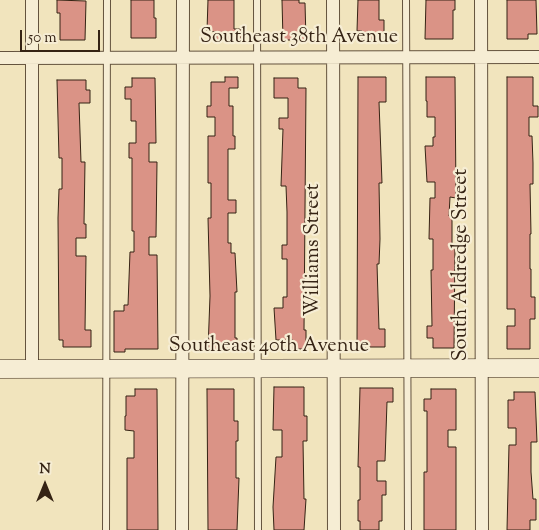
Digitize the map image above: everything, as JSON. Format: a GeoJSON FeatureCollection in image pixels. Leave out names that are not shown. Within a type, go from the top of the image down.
{"type":"FeatureCollection","features":[{"type":"Feature","properties":{"kind":"street"},"geometry":{"type":"LineString","coordinates":[[32,0],[32,370]]}},
{"type":"Feature","properties":{"kind":"street"},"geometry":{"type":"LineString","coordinates":[[182,530],[183,0]]}},
{"type":"Feature","properties":{"kind":"street","name":"Williams Street"},"geometry":{"type":"LineString","coordinates":[[333,0],[334,530]]}},
{"type":"Feature","properties":{"kind":"street","name":"South Aldredge Street"},"geometry":{"type":"LineString","coordinates":[[481,0],[482,530]]}},
{"type":"Feature","properties":{"kind":"street","name":"Southeast 38th Avenue"},"geometry":{"type":"LineString","coordinates":[[0,58],[539,57]]}},
{"type":"Feature","properties":{"kind":"street","name":"Southeast 40th Avenue"},"geometry":{"type":"LineString","coordinates":[[0,370],[539,368]]}},
{"type":"Feature","properties":{"kind":"lane"},"geometry":{"type":"LineString","coordinates":[[106,530],[107,0]]}},
{"type":"Feature","properties":{"kind":"lane"},"geometry":{"type":"LineString","coordinates":[[257,0],[258,530]]}},
{"type":"Feature","properties":{"kind":"lane"},"geometry":{"type":"LineString","coordinates":[[406,0],[408,530]]}},
{"type":"Feature","properties":{"kind":"building"},"geometry":{"type":"Polygon","coordinates":[[[57,0],[86,1],[85,40],[60,40],[60,13],[57,13],[57,0]]]}},
{"type":"Feature","properties":{"kind":"building"},"geometry":{"type":"Polygon","coordinates":[[[131,0],[154,0],[156,38],[131,38],[131,0]]]}},
{"type":"Feature","properties":{"kind":"building"},"geometry":{"type":"Polygon","coordinates":[[[208,0],[234,0],[234,29],[241,29],[241,40],[216,40],[216,32],[207,31],[208,0]]]}},
{"type":"Feature","properties":{"kind":"building"},"geometry":{"type":"Polygon","coordinates":[[[282,0],[299,0],[299,3],[305,3],[306,40],[283,40],[282,0]]]}},
{"type":"Feature","properties":{"kind":"building"},"geometry":{"type":"Polygon","coordinates":[[[358,0],[379,0],[379,20],[384,20],[384,40],[362,40],[362,31],[357,31],[358,0]]]}},
{"type":"Feature","properties":{"kind":"building"},"geometry":{"type":"Polygon","coordinates":[[[426,0],[455,0],[453,39],[425,39],[426,0]]]}},
{"type":"Feature","properties":{"kind":"building"},"geometry":{"type":"Polygon","coordinates":[[[507,0],[536,0],[537,34],[528,34],[528,39],[507,39],[507,0]]]}},
{"type":"Feature","properties":{"kind":"building"},"geometry":{"type":"Polygon","coordinates":[[[225,77],[238,77],[238,88],[229,88],[229,106],[233,106],[235,149],[228,149],[228,200],[236,200],[236,213],[228,213],[228,243],[231,243],[231,253],[235,253],[237,292],[235,292],[235,338],[237,338],[237,350],[208,350],[210,296],[208,218],[211,218],[211,183],[208,183],[208,136],[215,136],[215,117],[207,117],[207,106],[211,106],[211,82],[225,82],[225,77]]]}},
{"type":"Feature","properties":{"kind":"building"},"geometry":{"type":"Polygon","coordinates":[[[358,77],[386,77],[386,102],[379,102],[382,183],[379,183],[380,239],[379,264],[377,264],[379,329],[385,329],[385,347],[357,347],[358,77]]]}},
{"type":"Feature","properties":{"kind":"building"},"geometry":{"type":"Polygon","coordinates":[[[426,77],[455,77],[456,198],[450,197],[449,216],[452,216],[452,244],[455,244],[454,348],[433,348],[433,338],[427,338],[427,326],[432,326],[431,270],[433,270],[433,239],[429,239],[430,198],[435,198],[435,182],[427,182],[425,146],[433,146],[435,117],[427,117],[426,77]]]}},
{"type":"Feature","properties":{"kind":"building"},"geometry":{"type":"Polygon","coordinates":[[[507,77],[533,77],[533,106],[538,106],[538,117],[529,117],[529,136],[532,136],[533,163],[533,184],[530,184],[530,269],[531,297],[535,297],[535,319],[530,319],[530,349],[507,349],[507,326],[515,326],[515,309],[507,309],[507,77]]]}},
{"type":"Feature","properties":{"kind":"building"},"geometry":{"type":"Polygon","coordinates":[[[132,78],[155,78],[156,143],[149,143],[149,162],[157,162],[156,237],[149,237],[149,255],[157,255],[158,349],[125,349],[125,352],[114,352],[114,311],[124,311],[124,305],[128,305],[130,252],[134,252],[134,231],[132,231],[132,158],[129,158],[129,143],[136,143],[136,121],[131,121],[131,99],[125,99],[125,87],[132,87],[132,78]]]}},
{"type":"Feature","properties":{"kind":"building"},"geometry":{"type":"Polygon","coordinates":[[[274,78],[298,78],[298,88],[306,88],[304,330],[306,330],[306,349],[293,349],[293,340],[276,340],[274,308],[283,308],[283,297],[287,297],[287,259],[282,259],[282,245],[287,245],[286,186],[281,186],[283,129],[279,129],[279,118],[288,118],[288,98],[274,98],[274,78]]]}},
{"type":"Feature","properties":{"kind":"building"},"geometry":{"type":"Polygon","coordinates":[[[57,80],[86,80],[86,90],[90,90],[90,103],[79,103],[81,162],[85,162],[84,224],[86,224],[86,238],[76,238],[76,256],[86,256],[85,330],[91,330],[91,347],[63,347],[63,340],[59,340],[58,218],[59,189],[62,189],[62,158],[59,158],[57,80]]]}},
{"type":"Feature","properties":{"kind":"building"},"geometry":{"type":"Polygon","coordinates":[[[274,387],[304,387],[304,416],[307,416],[307,441],[303,441],[304,499],[306,499],[304,530],[274,530],[273,507],[276,457],[282,457],[282,430],[273,430],[274,387]]]}},
{"type":"Feature","properties":{"kind":"building"},"geometry":{"type":"Polygon","coordinates":[[[360,388],[393,388],[393,402],[387,402],[385,461],[377,461],[377,481],[386,481],[386,495],[382,495],[382,521],[379,521],[379,530],[360,530],[360,521],[358,521],[358,500],[360,500],[360,467],[358,467],[360,388]]]}},
{"type":"Feature","properties":{"kind":"building"},"geometry":{"type":"Polygon","coordinates":[[[135,389],[157,389],[158,530],[127,530],[127,458],[134,458],[134,431],[125,430],[126,396],[135,396],[135,389]]]}},
{"type":"Feature","properties":{"kind":"building"},"geometry":{"type":"Polygon","coordinates":[[[207,389],[234,389],[234,421],[238,421],[238,441],[236,441],[236,478],[239,478],[237,530],[208,530],[207,389]]]}},
{"type":"Feature","properties":{"kind":"building"},"geometry":{"type":"Polygon","coordinates":[[[431,389],[456,389],[456,430],[448,430],[448,447],[456,447],[456,530],[424,530],[424,472],[427,472],[427,411],[424,411],[424,399],[431,399],[431,389]]]}},
{"type":"Feature","properties":{"kind":"building"},"geometry":{"type":"Polygon","coordinates":[[[514,392],[535,392],[537,442],[531,442],[531,472],[533,499],[536,499],[536,520],[530,520],[530,530],[507,530],[509,445],[516,445],[516,428],[508,428],[508,400],[514,400],[514,392]]]}}]}
